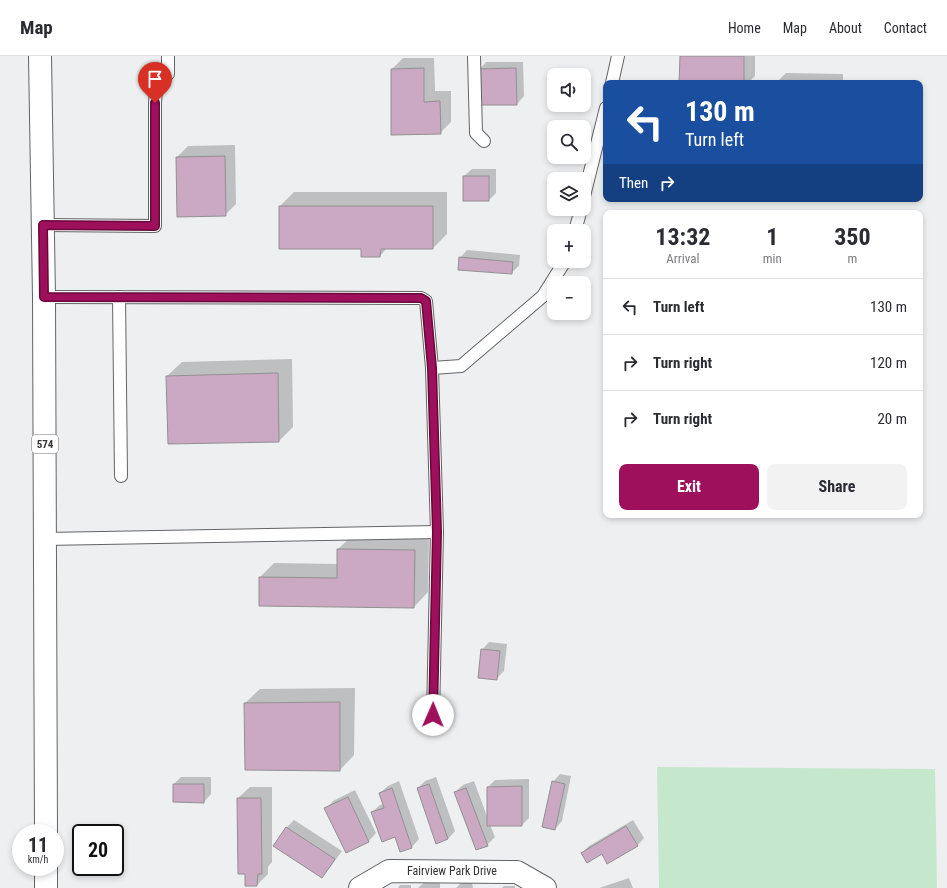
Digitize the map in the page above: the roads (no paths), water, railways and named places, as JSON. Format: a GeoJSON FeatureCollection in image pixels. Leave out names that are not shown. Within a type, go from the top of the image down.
{"type":"FeatureCollection","features":[{"type":"Feature","properties":{"kind":"main road","name":"574"},"geometry":{"type":"LineString","coordinates":[[40,56],[44,297],[46,824]]}},
{"type":"Feature","properties":{"kind":"main road","name":"Fairview Park Drive"},"geometry":{"type":"LineString","coordinates":[[360,888],[389,871],[517,872],[545,888]]}},
{"type":"Feature","properties":{"kind":"main road"},"geometry":{"type":"LineString","coordinates":[[46,876],[46,888]]}},
{"type":"Feature","properties":{"kind":"lane"},"geometry":{"type":"LineString","coordinates":[[43,225],[155,226],[156,87],[168,74],[168,56]]}},
{"type":"Feature","properties":{"kind":"lane"},"geometry":{"type":"LineString","coordinates":[[474,56],[476,133],[484,141]]}},
{"type":"Feature","properties":{"kind":"lane"},"geometry":{"type":"LineString","coordinates":[[613,80],[618,56]]}},
{"type":"Feature","properties":{"kind":"lane"},"geometry":{"type":"LineString","coordinates":[[590,172],[603,120]]}},
{"type":"Feature","properties":{"kind":"lane"},"geometry":{"type":"LineString","coordinates":[[432,368],[461,366],[543,296],[561,268]]}},
{"type":"Feature","properties":{"kind":"lane"},"geometry":{"type":"LineString","coordinates":[[44,297],[421,298],[426,301],[432,368],[437,532],[433,715]]}},
{"type":"Feature","properties":{"kind":"lane"},"geometry":{"type":"LineString","coordinates":[[119,297],[121,476]]}},
{"type":"Feature","properties":{"kind":"lane"},"geometry":{"type":"LineString","coordinates":[[45,539],[437,532]]}}]}
